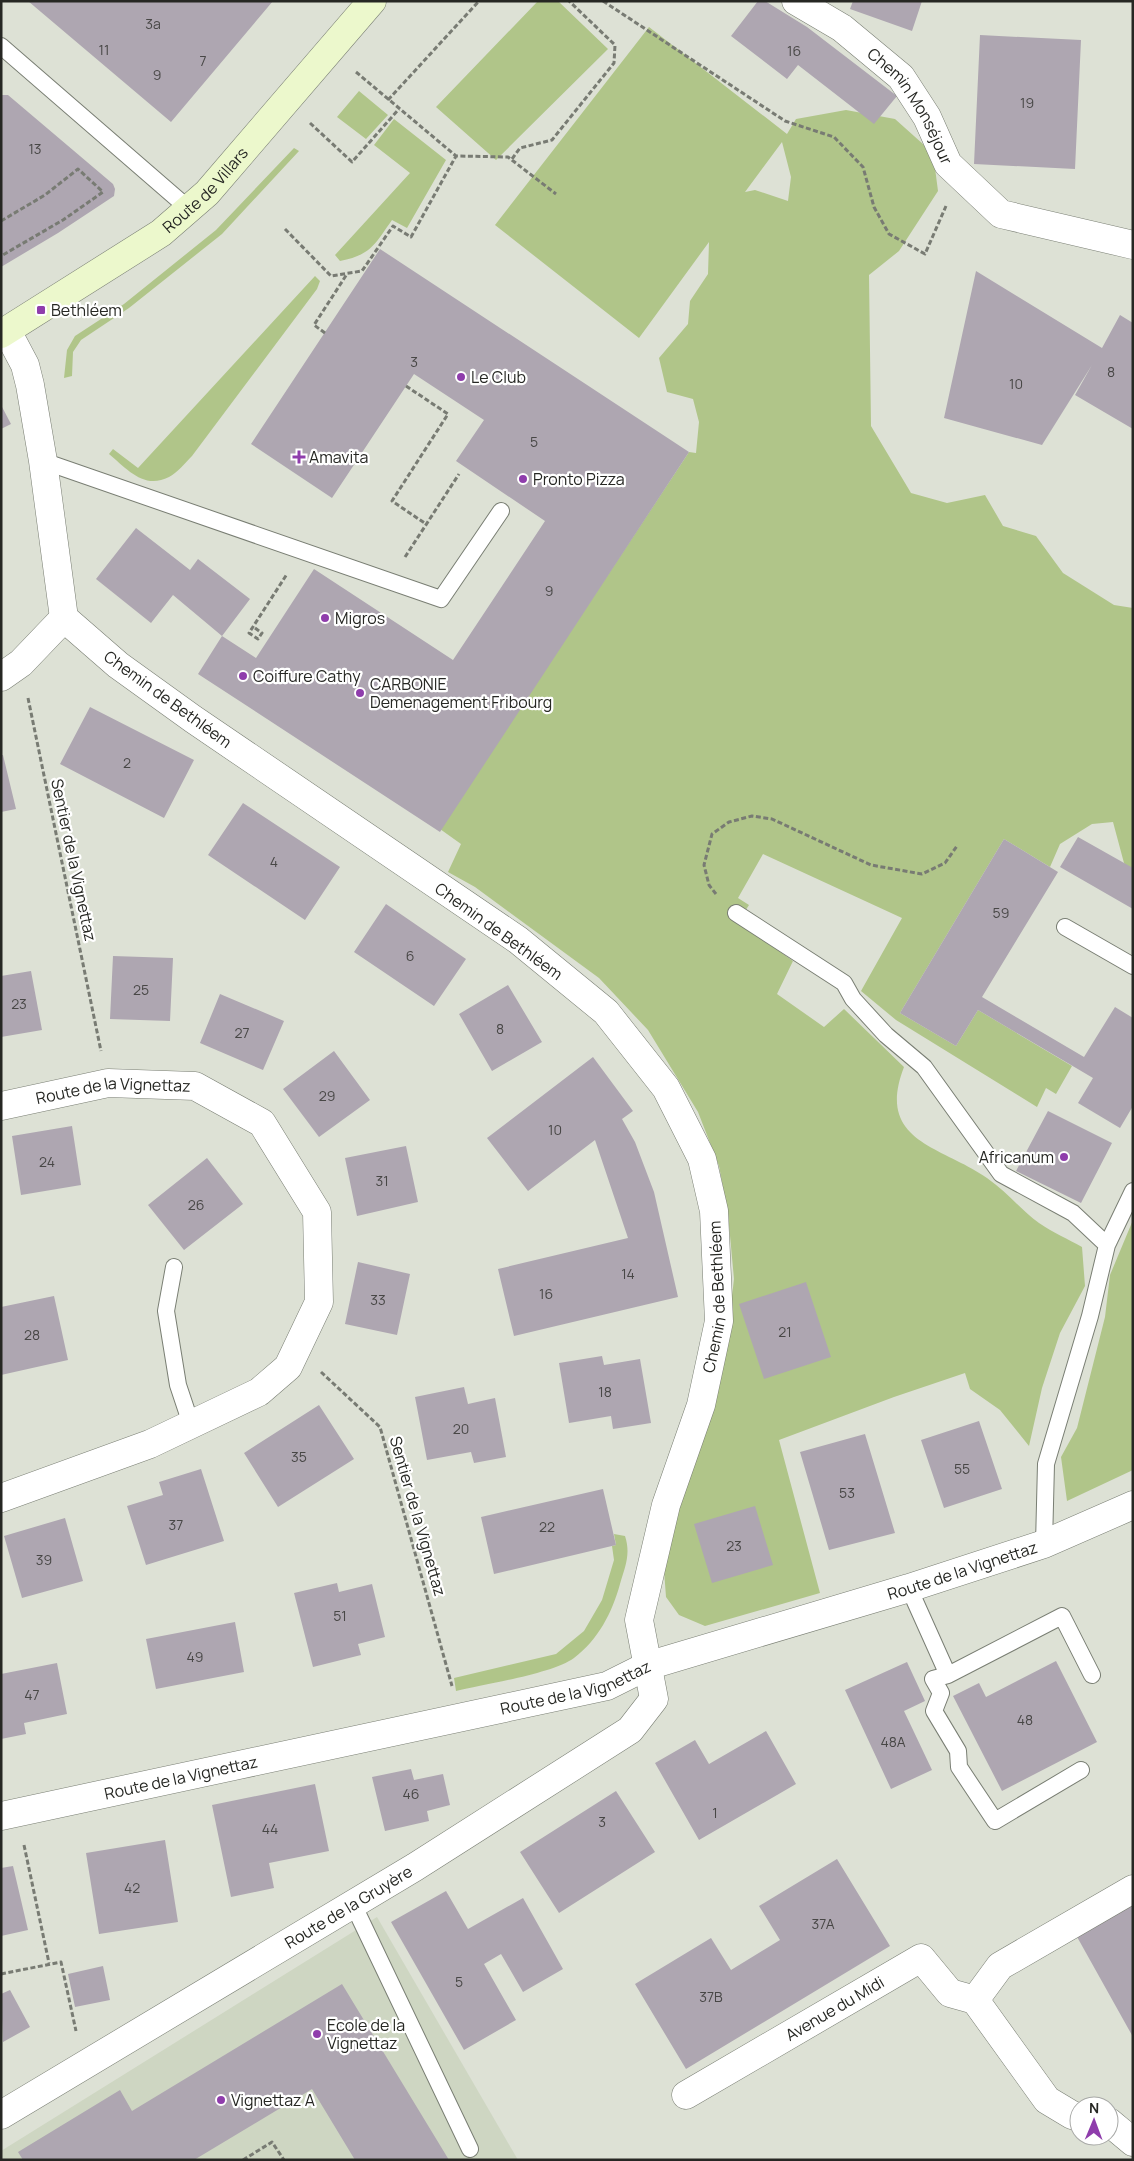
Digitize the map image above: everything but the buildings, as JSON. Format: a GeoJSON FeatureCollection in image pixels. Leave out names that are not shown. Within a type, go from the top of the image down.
{"type":"FeatureCollection","features":[{"type":"Feature","properties":{"kind":"main road","name":"Route de Villars"},"geometry":{"type":"LineString","coordinates":[[4,333],[161,233],[189,209],[207,192],[372,1]]}},
{"type":"Feature","properties":{"kind":"street","name":"Chemin Monséjour"},"geometry":{"type":"LineString","coordinates":[[796,1],[842,28],[901,77],[927,117],[948,164],[1001,214],[1133,245]]}},
{"type":"Feature","properties":{"kind":"street"},"geometry":{"type":"LineString","coordinates":[[4,333],[25,365],[28,377],[43,461],[64,618],[11,670]]}},
{"type":"Feature","properties":{"kind":"street","name":"Chemin de Bethléem"},"geometry":{"type":"LineString","coordinates":[[64,618],[118,665],[185,714],[518,940],[606,1012],[666,1088],[702,1159],[714,1211],[719,1321],[701,1405],[666,1505],[639,1620],[647,1666]]}},
{"type":"Feature","properties":{"kind":"street","name":"Route de la Vignettaz"},"geometry":{"type":"LineString","coordinates":[[1,1106],[108,1083],[195,1086],[262,1124],[317,1212],[319,1302],[288,1367],[259,1392],[150,1444],[1,1498]]}},
{"type":"Feature","properties":{"kind":"street","name":"Route de la Vignettaz"},"geometry":{"type":"LineString","coordinates":[[9,1814],[607,1686],[647,1666],[909,1588],[1044,1544],[1133,1504]]}},
{"type":"Feature","properties":{"kind":"street","name":"Route de la Gruyère"},"geometry":{"type":"LineString","coordinates":[[1,2115],[424,1862],[630,1730],[654,1699],[647,1666]]}},
{"type":"Feature","properties":{"kind":"street"},"geometry":{"type":"LineString","coordinates":[[1069,2113],[1047,2100],[975,2000],[1000,1966],[1133,1889]]}},
{"type":"Feature","properties":{"kind":"street","name":"Avenue du Midi"},"geometry":{"type":"LineString","coordinates":[[686,2095],[921,1958],[950,1993],[975,2000]]}},
{"type":"Feature","properties":{"kind":"street"},"geometry":{"type":"LineString","coordinates":[[1119,2130],[1133,2142]]}},
{"type":"Feature","properties":{"kind":"lane"},"geometry":{"type":"LineString","coordinates":[[1,46],[189,209]]}},
{"type":"Feature","properties":{"kind":"lane"},"geometry":{"type":"LineString","coordinates":[[43,461],[441,599],[501,510]]}},
{"type":"Feature","properties":{"kind":"lane"},"geometry":{"type":"LineString","coordinates":[[736,913],[844,983],[854,999],[886,1035],[924,1067],[1002,1174],[1073,1213],[1107,1245]]}},
{"type":"Feature","properties":{"kind":"lane"},"geometry":{"type":"LineString","coordinates":[[1065,928],[1133,966]]}},
{"type":"Feature","properties":{"kind":"lane"},"geometry":{"type":"LineString","coordinates":[[1044,1544],[1046,1464],[1090,1316],[1107,1245],[1133,1191]]}},
{"type":"Feature","properties":{"kind":"lane"},"geometry":{"type":"LineString","coordinates":[[174,1267],[166,1311],[178,1385],[191,1424]]}},
{"type":"Feature","properties":{"kind":"lane"},"geometry":{"type":"LineString","coordinates":[[909,1588],[948,1675]]}},
{"type":"Feature","properties":{"kind":"lane"},"geometry":{"type":"LineString","coordinates":[[1081,1770],[995,1821],[959,1767],[958,1751],[934,1711],[941,1693],[933,1679],[948,1675],[1062,1616],[1092,1674]]}},
{"type":"Feature","properties":{"kind":"lane"},"geometry":{"type":"LineString","coordinates":[[353,1904],[470,2149]]}},
{"type":"Feature","properties":{"kind":"path"},"geometry":{"type":"LineString","coordinates":[[388,100],[479,1]]}},
{"type":"Feature","properties":{"kind":"path"},"geometry":{"type":"LineString","coordinates":[[512,159],[520,148],[552,140],[614,63],[615,45],[569,1]]}},
{"type":"Feature","properties":{"kind":"path"},"geometry":{"type":"LineString","coordinates":[[603,1],[785,122],[834,137],[863,167],[874,207],[889,234],[925,254],[960,175]]}},
{"type":"Feature","properties":{"kind":"path"},"geometry":{"type":"LineString","coordinates":[[354,70],[456,156],[508,157],[556,194]]}},
{"type":"Feature","properties":{"kind":"path"},"geometry":{"type":"LineString","coordinates":[[286,100],[352,162],[399,109]]}},
{"type":"Feature","properties":{"kind":"path"},"geometry":{"type":"LineString","coordinates":[[285,229],[331,276],[362,271],[394,226],[411,237],[456,156]]}},
{"type":"Feature","properties":{"kind":"path"},"geometry":{"type":"LineString","coordinates":[[1,221],[45,195],[78,169],[103,192],[62,220],[1,256]]}},
{"type":"Feature","properties":{"kind":"path"},"geometry":{"type":"LineString","coordinates":[[325,333],[314,325],[347,273]]}},
{"type":"Feature","properties":{"kind":"path"},"geometry":{"type":"LineString","coordinates":[[406,386],[448,414],[392,501],[426,524]]}},
{"type":"Feature","properties":{"kind":"path"},"geometry":{"type":"LineString","coordinates":[[389,580],[459,474]]}},
{"type":"Feature","properties":{"kind":"path"},"geometry":{"type":"LineString","coordinates":[[255,628],[262,633],[258,639],[249,633],[271,599]]}},
{"type":"Feature","properties":{"kind":"path","name":"Sentier de la Vignettaz"},"geometry":{"type":"LineString","coordinates":[[11,670],[101,1053]]}},
{"type":"Feature","properties":{"kind":"path"},"geometry":{"type":"LineString","coordinates":[[736,913],[722,903],[709,885],[704,865],[712,834],[728,822],[752,816],[772,819],[871,865],[922,874],[945,863],[957,846]]}},
{"type":"Feature","properties":{"kind":"path","name":"Sentier de la Vignettaz"},"geometry":{"type":"LineString","coordinates":[[320,1370],[380,1427],[451,1679]]}},
{"type":"Feature","properties":{"kind":"path"},"geometry":{"type":"LineString","coordinates":[[9,1814],[50,1964]]}},
{"type":"Feature","properties":{"kind":"path"},"geometry":{"type":"LineString","coordinates":[[1,1974],[61,1962],[83,2066]]}},
{"type":"Feature","properties":{"kind":"path"},"geometry":{"type":"LineString","coordinates":[[243,2160],[272,2142],[284,2160]]}},
{"type":"Feature","properties":{"kind":"shaded area","name":"Ecole de la Vignettaz"},"geometry":{"type":"Polygon","coordinates":[[[377,1917],[518,2160],[1,2160],[1,2151],[377,1917]]]}},
{"type":"Feature","properties":{"kind":"green space"},"geometry":{"type":"Polygon","coordinates":[[[538,1],[558,1],[608,49],[496,160],[436,107],[538,1]]]}},
{"type":"Feature","properties":{"kind":"green space"},"geometry":{"type":"Polygon","coordinates":[[[649,27],[787,134],[796,119],[846,110],[895,119],[933,153],[938,191],[899,251],[869,275],[871,426],[911,493],[947,503],[985,495],[1003,526],[1036,536],[1063,573],[1114,605],[1133,608],[1133,876],[1124,863],[1113,822],[1092,824],[1060,844],[1050,867],[1004,839],[900,1013],[956,1046],[978,1010],[1072,1066],[1056,1094],[1046,1088],[1037,1107],[896,1020],[861,991],[902,918],[763,854],[738,898],[749,905],[738,922],[793,961],[777,994],[824,1027],[844,1009],[904,1067],[897,1092],[898,1111],[905,1127],[917,1139],[933,1149],[987,1178],[1039,1223],[1082,1247],[1085,1286],[1060,1333],[1042,1388],[1029,1446],[1000,1410],[970,1389],[965,1373],[779,1440],[820,1593],[705,1626],[679,1615],[666,1597],[664,1570],[686,1481],[727,1338],[734,1279],[728,1214],[719,1166],[698,1112],[648,1030],[599,978],[475,887],[448,872],[461,844],[440,829],[689,452],[696,453],[699,422],[693,399],[667,392],[659,358],[688,324],[690,301],[708,274],[709,242],[639,338],[495,225],[649,27]],[[782,142],[745,192],[755,190],[788,201],[791,177],[782,142]]]}},
{"type":"Feature","properties":{"kind":"green space"},"geometry":{"type":"Polygon","coordinates":[[[359,91],[388,115],[366,139],[337,117],[359,91]]]}},
{"type":"Feature","properties":{"kind":"green space"},"geometry":{"type":"Polygon","coordinates":[[[394,119],[446,160],[407,228],[392,220],[366,252],[340,261],[335,255],[410,173],[374,145],[394,119]]]}},
{"type":"Feature","properties":{"kind":"green space"},"geometry":{"type":"Polygon","coordinates":[[[294,148],[299,151],[222,234],[129,308],[81,340],[73,352],[72,376],[64,378],[67,350],[75,336],[124,304],[216,230],[294,148]]]}},
{"type":"Feature","properties":{"kind":"green space"},"geometry":{"type":"Polygon","coordinates":[[[315,276],[320,281],[317,289],[192,456],[175,473],[160,480],[144,479],[129,471],[109,454],[113,449],[138,468],[315,276]]]}},
{"type":"Feature","properties":{"kind":"green space"},"geometry":{"type":"Polygon","coordinates":[[[1133,1220],[1133,1470],[1067,1501],[1061,1457],[1077,1428],[1105,1317],[1110,1275],[1133,1220]]]}},
{"type":"Feature","properties":{"kind":"green space"},"geometry":{"type":"Polygon","coordinates":[[[614,1534],[625,1536],[627,1555],[625,1566],[617,1595],[608,1615],[597,1634],[583,1651],[564,1664],[535,1674],[456,1691],[454,1678],[556,1654],[584,1631],[602,1600],[614,1560],[612,1546],[616,1545],[614,1534]]]}},
{"type":"Feature","properties":{"kind":"place","name":"Bethléem"},"geometry":{"type":"Point","coordinates":[41,310]}},
{"type":"Feature","properties":{"kind":"place","name":"Le Club"},"geometry":{"type":"Point","coordinates":[461,377]}},
{"type":"Feature","properties":{"kind":"place","name":"Amavita"},"geometry":{"type":"Point","coordinates":[299,457]}},
{"type":"Feature","properties":{"kind":"place","name":"Pronto Pizza"},"geometry":{"type":"Point","coordinates":[523,479]}},
{"type":"Feature","properties":{"kind":"place","name":"Migros"},"geometry":{"type":"Point","coordinates":[325,618]}},
{"type":"Feature","properties":{"kind":"place","name":"Coiffure Cathy"},"geometry":{"type":"Point","coordinates":[243,676]}},
{"type":"Feature","properties":{"kind":"place","name":"CARBONIE Demenagement Fribourg"},"geometry":{"type":"Point","coordinates":[360,693]}},
{"type":"Feature","properties":{"kind":"place","name":"Africanum"},"geometry":{"type":"Point","coordinates":[1064,1157]}},
{"type":"Feature","properties":{"kind":"place","name":"Ecole de la Vignettaz"},"geometry":{"type":"Point","coordinates":[317,2034]}},
{"type":"Feature","properties":{"kind":"place","name":"Vignettaz A"},"geometry":{"type":"Point","coordinates":[221,2100]}}]}
